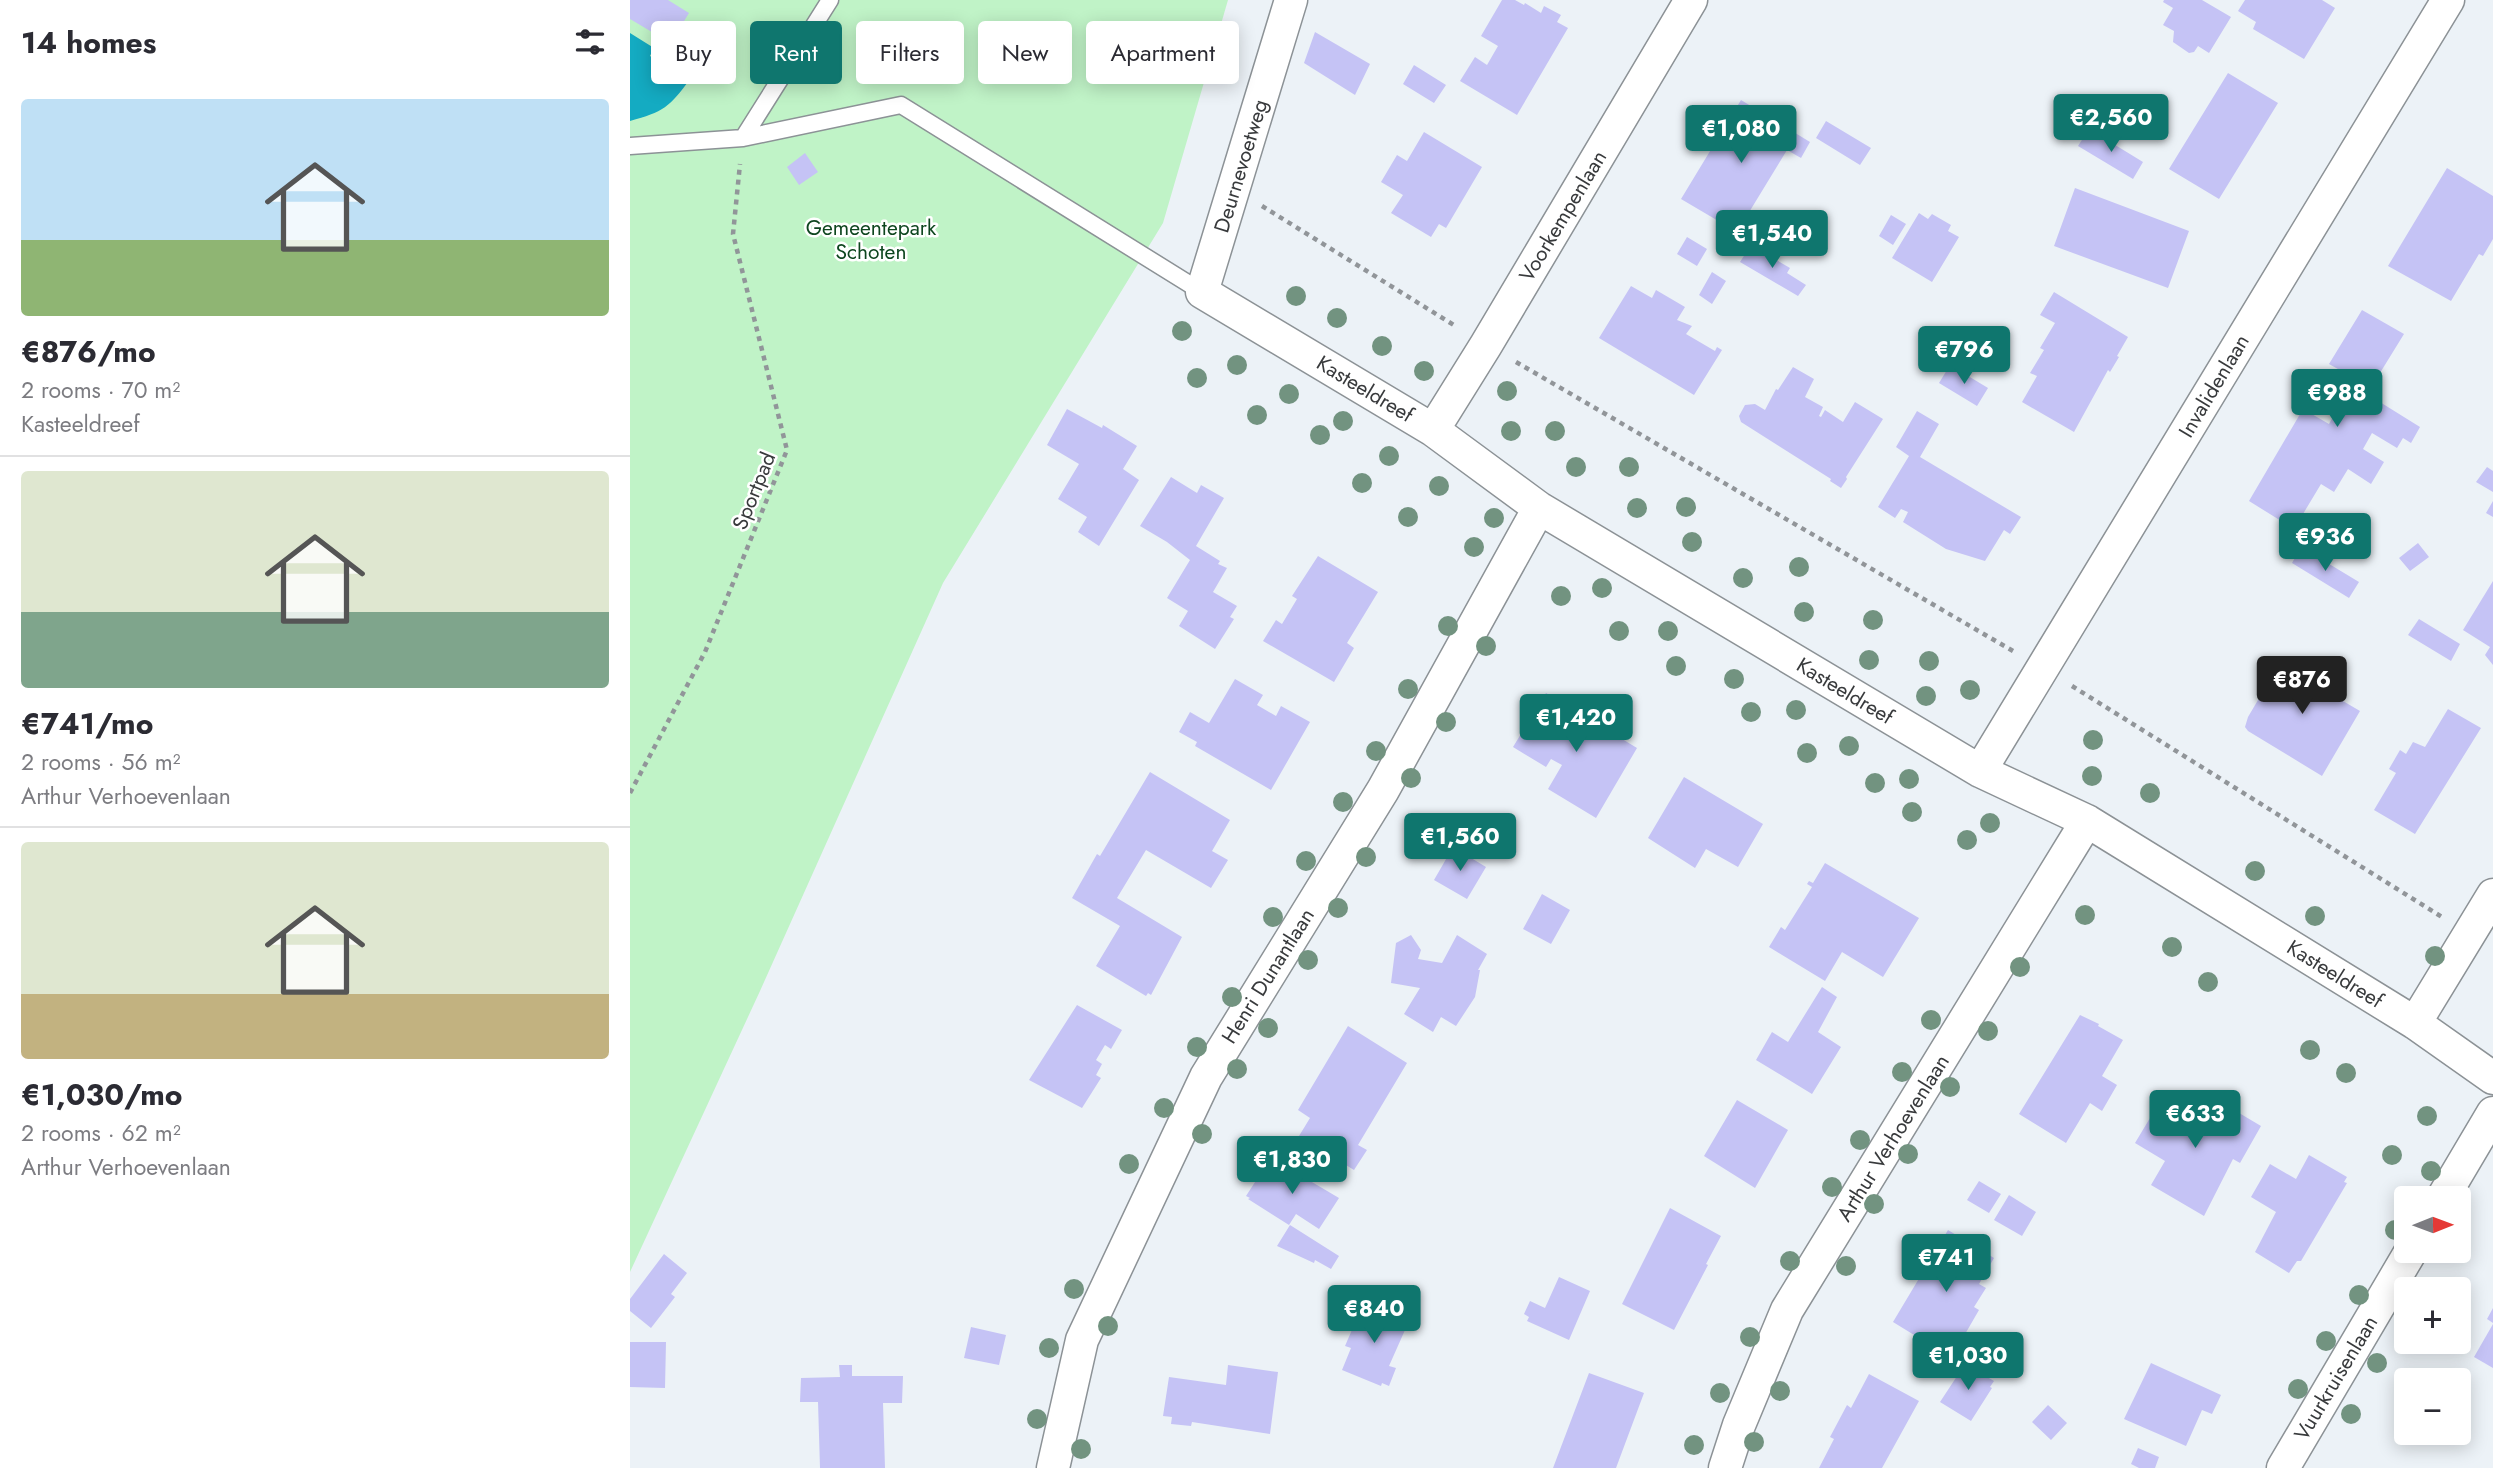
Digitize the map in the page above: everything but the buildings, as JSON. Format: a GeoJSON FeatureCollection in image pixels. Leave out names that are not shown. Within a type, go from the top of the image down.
{"type":"FeatureCollection","features":[{"type":"Feature","properties":{"kind":"street","name":"Deurnevoetweg"},"geometry":{"type":"LineString","coordinates":[[1202,292],[1291,0]]}},
{"type":"Feature","properties":{"kind":"street","name":"Voorkempenlaan"},"geometry":{"type":"LineString","coordinates":[[1433,430],[1691,0]]}},
{"type":"Feature","properties":{"kind":"street","name":"Invalidenlaan"},"geometry":{"type":"LineString","coordinates":[[1980,771],[2448,0]]}},
{"type":"Feature","properties":{"kind":"street","name":"Kasteeldreef"},"geometry":{"type":"LineString","coordinates":[[1202,292],[1433,430],[1539,508],[1980,771],[2087,821],[2415,1023],[2493,1078]]}},
{"type":"Feature","properties":{"kind":"street","name":"Henri Dunantlaan"},"geometry":{"type":"LineString","coordinates":[[1053,1468],[1083,1340],[1206,1077],[1383,790],[1539,508]]}},
{"type":"Feature","properties":{"kind":"street","name":"Arthur Verhoevenlaan"},"geometry":{"type":"LineString","coordinates":[[1725,1468],[1739,1425],[1787,1310],[2087,821]]}},
{"type":"Feature","properties":{"kind":"street"},"geometry":{"type":"LineString","coordinates":[[2415,1023],[2493,895]]}},
{"type":"Feature","properties":{"kind":"street"},"geometry":{"type":"LineString","coordinates":[[2450,1186],[2493,1113]]}},
{"type":"Feature","properties":{"kind":"street","name":"Vuurkruisenlaan"},"geometry":{"type":"LineString","coordinates":[[2283,1468],[2403,1264]]}},
{"type":"Feature","properties":{"kind":"lane"},"geometry":{"type":"LineString","coordinates":[[743,138],[830,0]]}},
{"type":"Feature","properties":{"kind":"lane"},"geometry":{"type":"LineString","coordinates":[[630,146],[743,138],[901,105],[1202,292]]}},
{"type":"Feature","properties":{"kind":"path","name":"Sportpad"},"geometry":{"type":"LineString","coordinates":[[630,793],[705,652],[788,450],[733,234],[743,138]]}},
{"type":"Feature","properties":{"kind":"path"},"geometry":{"type":"LineString","coordinates":[[1234,189],[1486,345],[2042,668],[2470,934]]}},
{"type":"Feature","properties":{"kind":"green space","name":"Gemeentepark Schoten"},"geometry":{"type":"Polygon","coordinates":[[[630,0],[1228,0],[1222,21],[1086,21],[1086,84],[1204,84],[1163,223],[943,583],[760,991],[630,1272],[630,0]]]}},
{"type":"Feature","properties":{"kind":"water"},"geometry":{"type":"Polygon","coordinates":[[[630,33],[651,46],[651,84],[686,84],[665,107],[630,121],[630,33]]]}}]}
